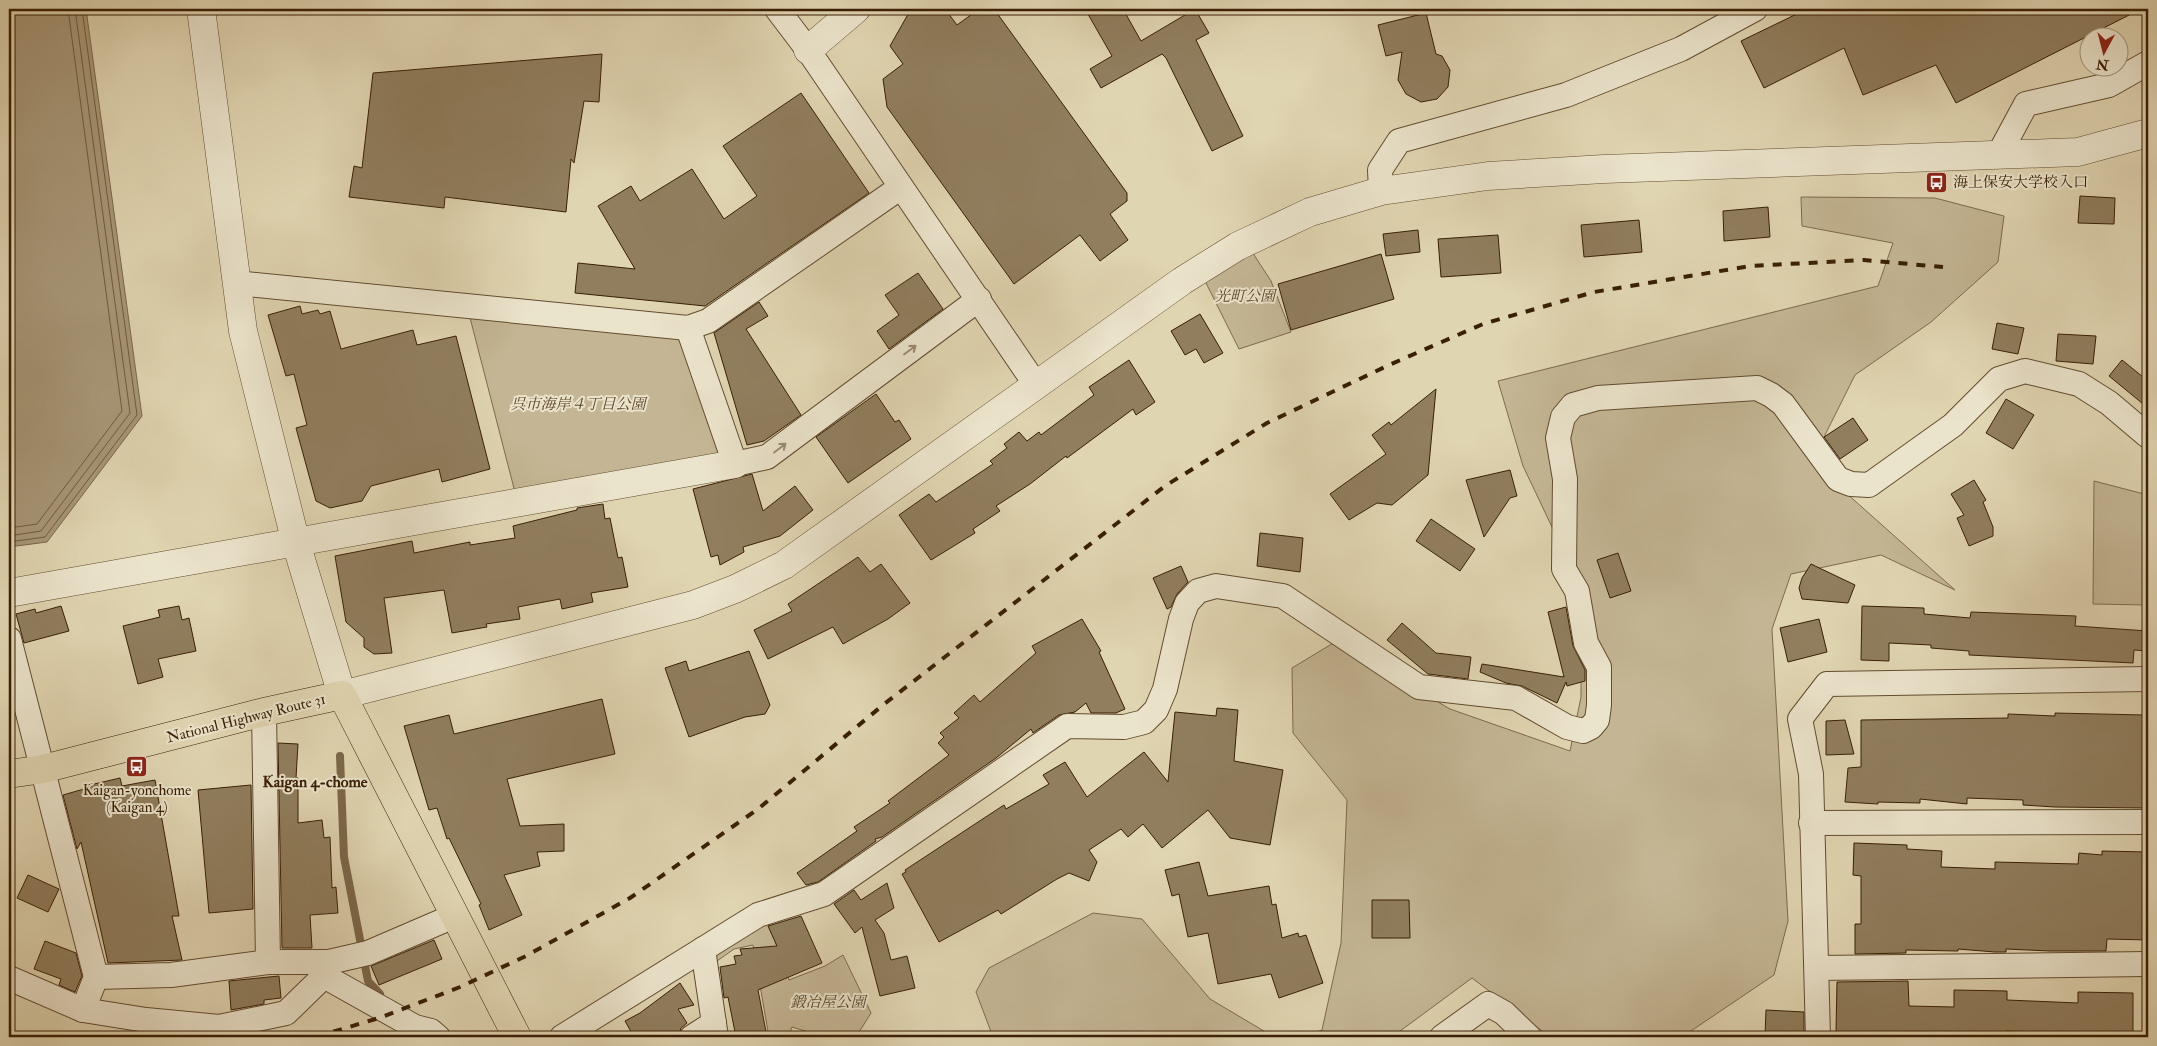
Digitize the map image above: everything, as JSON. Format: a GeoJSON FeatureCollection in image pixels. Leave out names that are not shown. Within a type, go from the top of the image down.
{"type":"FeatureCollection","features":[{"type":"Feature","properties":{"kind":"highway","name":"National Highway Route 31"},"geometry":{"type":"LineString","coordinates":[[9,774],[44,769],[264,712],[342,695],[454,916],[518,1037]]}},
{"type":"Feature","properties":{"kind":"street"},"geometry":{"type":"LineString","coordinates":[[201,9],[243,331],[296,542],[342,695],[684,608],[735,589],[784,565],[1182,281],[1238,246],[1310,212],[1381,192],[1488,176],[1604,169],[2078,152],[2148,133]]}},
{"type":"Feature","properties":{"kind":"street"},"geometry":{"type":"LineString","coordinates":[[777,9],[808,50],[1036,385]]}},
{"type":"Feature","properties":{"kind":"street"},"geometry":{"type":"LineString","coordinates":[[808,50],[856,9]]}},
{"type":"Feature","properties":{"kind":"street"},"geometry":{"type":"LineString","coordinates":[[1381,192],[1380,170],[1399,141],[1566,95],[1681,49],[1755,9]]}},
{"type":"Feature","properties":{"kind":"street"},"geometry":{"type":"LineString","coordinates":[[1998,156],[2026,104],[2109,85],[2148,63]]}},
{"type":"Feature","properties":{"kind":"street"},"geometry":{"type":"LineString","coordinates":[[236,283],[688,328],[708,321],[900,187]]}},
{"type":"Feature","properties":{"kind":"street"},"geometry":{"type":"LineString","coordinates":[[9,593],[767,457],[978,299]]}},
{"type":"Feature","properties":{"kind":"street"},"geometry":{"type":"LineString","coordinates":[[688,328],[736,464]]}},
{"type":"Feature","properties":{"kind":"street"},"geometry":{"type":"LineString","coordinates":[[562,1037],[758,914],[824,894],[1067,726],[1124,727],[1144,722],[1156,710],[1165,689],[1181,618],[1187,603],[1198,591],[1216,586],[1283,596],[1419,687],[1516,698],[1567,727],[1583,731],[1591,728],[1597,720],[1599,705],[1599,667],[1586,643],[1577,591],[1564,569],[1564,479],[1558,438],[1563,417],[1573,406],[1598,398],[1757,388],[1783,404],[1838,479],[1850,484],[1869,485],[1953,425],[1999,379],[2025,371],[2079,384],[2109,403],[2148,436]]}},
{"type":"Feature","properties":{"kind":"street"},"geometry":{"type":"LineString","coordinates":[[9,639],[96,977],[83,1010]]}},
{"type":"Feature","properties":{"kind":"street"},"geometry":{"type":"LineString","coordinates":[[1818,1037],[1810,774],[1800,719],[1827,684],[2148,679]]}},
{"type":"Feature","properties":{"kind":"street"},"geometry":{"type":"LineString","coordinates":[[264,712],[268,962]]}},
{"type":"Feature","properties":{"kind":"street"},"geometry":{"type":"LineString","coordinates":[[1811,823],[2148,822]]}},
{"type":"Feature","properties":{"kind":"street"},"geometry":{"type":"LineString","coordinates":[[9,978],[83,1010],[146,1020],[219,1027],[286,1013],[326,969],[454,916]]}},
{"type":"Feature","properties":{"kind":"street"},"geometry":{"type":"LineString","coordinates":[[692,1037],[715,1030],[703,949]]}},
{"type":"Feature","properties":{"kind":"street"},"geometry":{"type":"LineString","coordinates":[[96,977],[171,975],[268,962],[326,969],[415,1027],[431,1030],[438,1037]]}},
{"type":"Feature","properties":{"kind":"street"},"geometry":{"type":"LineString","coordinates":[[1817,968],[2148,964]]}},
{"type":"Feature","properties":{"kind":"street"},"geometry":{"type":"LineString","coordinates":[[1442,1037],[1488,1004],[1504,1013],[1529,1037]]}},
{"type":"Feature","properties":{"kind":"green space"},"geometry":{"type":"Polygon","coordinates":[[[1801,197],[1935,198],[2004,216],[1998,262],[1931,322],[1855,375],[1815,455],[1845,492],[1955,590],[1881,555],[1791,574],[1772,629],[1788,921],[1774,975],[1682,1037],[1550,1037],[1472,978],[1392,1037],[1304,1037],[1322,1030],[1341,943],[1347,800],[1293,733],[1292,668],[1335,642],[1450,709],[1570,751],[1581,697],[1581,588],[1523,466],[1498,381],[1878,286],[1893,243],[1802,226],[1801,197]]]}},
{"type":"Feature","properties":{"kind":"green space","name":"光町公園"},"geometry":{"type":"Polygon","coordinates":[[[1247,244],[1271,281],[1291,332],[1239,349],[1201,273],[1247,244]]]}},
{"type":"Feature","properties":{"kind":"green space","name":"呉市海岸４丁目公園"},"geometry":{"type":"Polygon","coordinates":[[[468,310],[685,333],[731,460],[517,500],[468,310]]]}},
{"type":"Feature","properties":{"kind":"green space"},"geometry":{"type":"Polygon","coordinates":[[[2094,481],[2148,495],[2148,605],[2093,604],[2094,481]]]}},
{"type":"Feature","properties":{"kind":"green space"},"geometry":{"type":"Polygon","coordinates":[[[1093,913],[1142,919],[1210,999],[1274,1037],[993,1037],[976,992],[989,968],[1093,913]]]}},
{"type":"Feature","properties":{"kind":"green space","name":"鍛冶屋公園"},"geometry":{"type":"Polygon","coordinates":[[[766,916],[789,980],[825,966],[843,955],[871,1013],[856,1037],[825,1037],[792,1027],[788,1037],[769,1037],[753,945],[734,949],[710,966],[706,951],[766,916]]]}},
{"type":"Feature","properties":{"kind":"water"},"geometry":{"type":"Polygon","coordinates":[[[9,9],[86,9],[142,416],[47,542],[9,547],[9,9]]]}},
{"type":"Feature","properties":{"kind":"building"},"geometry":{"type":"Polygon","coordinates":[[[911,9],[945,9],[957,25],[979,9],[994,9],[1127,193],[1127,201],[1110,214],[1128,240],[1100,261],[1080,235],[1014,284],[887,107],[883,79],[903,64],[890,46],[911,9]]]}},
{"type":"Feature","properties":{"kind":"building"},"geometry":{"type":"Polygon","coordinates":[[[1085,9],[1123,9],[1141,41],[1195,9],[1209,33],[1196,40],[1243,136],[1212,151],[1166,58],[1162,54],[1101,88],[1090,69],[1112,56],[1085,9]]]}},
{"type":"Feature","properties":{"kind":"building"},"geometry":{"type":"Polygon","coordinates":[[[1807,9],[2141,9],[2104,28],[2080,28],[2080,40],[1956,103],[1936,65],[1863,95],[1844,48],[1764,88],[1741,41],[1807,9]]]}},
{"type":"Feature","properties":{"kind":"building"},"geometry":{"type":"Polygon","coordinates":[[[1426,13],[1436,54],[1442,56],[1450,70],[1448,87],[1437,99],[1421,102],[1406,94],[1398,80],[1402,52],[1386,56],[1378,25],[1426,13]]]}},
{"type":"Feature","properties":{"kind":"building"},"geometry":{"type":"Polygon","coordinates":[[[602,54],[599,102],[584,101],[574,163],[571,159],[566,212],[445,197],[444,208],[349,197],[354,166],[362,168],[373,73],[602,54]]]}},
{"type":"Feature","properties":{"kind":"building"},"geometry":{"type":"Polygon","coordinates":[[[801,93],[869,193],[705,306],[575,293],[578,263],[635,269],[598,206],[631,186],[640,201],[692,169],[724,219],[757,196],[723,146],[801,93]]]}},
{"type":"Feature","properties":{"kind":"building"},"geometry":{"type":"Polygon","coordinates":[[[2080,196],[2115,198],[2114,224],[2078,223],[2080,196]]]}},
{"type":"Feature","properties":{"kind":"building"},"geometry":{"type":"Polygon","coordinates":[[[1768,207],[1770,237],[1724,241],[1723,211],[1768,207]]]}},
{"type":"Feature","properties":{"kind":"building"},"geometry":{"type":"Polygon","coordinates":[[[1639,220],[1642,252],[1584,257],[1581,225],[1639,220]]]}},
{"type":"Feature","properties":{"kind":"building"},"geometry":{"type":"Polygon","coordinates":[[[1418,230],[1420,252],[1386,256],[1383,234],[1418,230]]]}},
{"type":"Feature","properties":{"kind":"building"},"geometry":{"type":"Polygon","coordinates":[[[1498,235],[1501,273],[1441,277],[1438,239],[1498,235]]]}},
{"type":"Feature","properties":{"kind":"building"},"geometry":{"type":"Polygon","coordinates":[[[1381,254],[1394,299],[1291,330],[1278,284],[1381,254]]]}},
{"type":"Feature","properties":{"kind":"building"},"geometry":{"type":"Polygon","coordinates":[[[918,273],[943,309],[889,349],[877,331],[899,315],[885,295],[918,273]]]}},
{"type":"Feature","properties":{"kind":"building"},"geometry":{"type":"Polygon","coordinates":[[[759,302],[768,316],[746,329],[801,415],[764,441],[747,445],[714,333],[759,302]]]}},
{"type":"Feature","properties":{"kind":"building"},"geometry":{"type":"Polygon","coordinates":[[[300,306],[302,314],[318,310],[320,314],[330,311],[341,349],[413,330],[417,345],[456,336],[490,469],[442,482],[439,469],[371,486],[362,501],[330,508],[316,501],[296,428],[307,425],[294,374],[286,376],[268,315],[300,306]]]}},
{"type":"Feature","properties":{"kind":"building"},"geometry":{"type":"Polygon","coordinates":[[[1200,314],[1223,353],[1204,363],[1196,349],[1185,355],[1171,331],[1200,314]]]}},
{"type":"Feature","properties":{"kind":"building"},"geometry":{"type":"Polygon","coordinates":[[[1997,323],[2024,328],[2018,354],[1992,349],[1997,323]]]}},
{"type":"Feature","properties":{"kind":"building"},"geometry":{"type":"Polygon","coordinates":[[[2058,334],[2096,336],[2093,364],[2056,361],[2058,334]]]}},
{"type":"Feature","properties":{"kind":"building"},"geometry":{"type":"Polygon","coordinates":[[[1129,360],[1155,402],[1136,415],[1133,409],[1067,458],[1066,456],[1030,484],[996,506],[1000,511],[973,529],[975,533],[931,560],[899,515],[929,494],[936,502],[993,464],[990,461],[1007,448],[1004,444],[1019,432],[1027,441],[1039,432],[1041,435],[1094,395],[1089,387],[1129,360]]]}},
{"type":"Feature","properties":{"kind":"building"},"geometry":{"type":"Polygon","coordinates":[[[2122,360],[2148,381],[2148,408],[2109,376],[2122,360]]]}},
{"type":"Feature","properties":{"kind":"building"},"geometry":{"type":"Polygon","coordinates":[[[1436,389],[1428,475],[1392,505],[1377,503],[1349,520],[1330,494],[1386,454],[1372,435],[1389,422],[1391,425],[1436,389]]]}},
{"type":"Feature","properties":{"kind":"building"},"geometry":{"type":"Polygon","coordinates":[[[876,394],[895,422],[899,420],[911,439],[848,483],[816,437],[876,394]]]}},
{"type":"Feature","properties":{"kind":"building"},"geometry":{"type":"Polygon","coordinates":[[[2006,399],[2034,415],[2013,449],[1986,433],[2006,399]]]}},
{"type":"Feature","properties":{"kind":"building"},"geometry":{"type":"Polygon","coordinates":[[[1853,418],[1868,440],[1840,459],[1824,437],[1853,418]]]}},
{"type":"Feature","properties":{"kind":"building"},"geometry":{"type":"Polygon","coordinates":[[[1510,470],[1517,496],[1510,498],[1484,537],[1466,480],[1510,470]]]}},
{"type":"Feature","properties":{"kind":"building"},"geometry":{"type":"Polygon","coordinates":[[[752,474],[763,511],[795,486],[813,510],[780,536],[743,547],[744,552],[720,565],[718,555],[711,557],[693,489],[752,474]]]}},
{"type":"Feature","properties":{"kind":"building"},"geometry":{"type":"Polygon","coordinates":[[[1974,480],[1986,500],[1983,502],[1993,527],[1993,536],[1969,546],[1957,518],[1964,515],[1951,494],[1974,480]]]}},
{"type":"Feature","properties":{"kind":"building"},"geometry":{"type":"Polygon","coordinates":[[[603,504],[605,519],[610,518],[618,558],[622,557],[628,587],[591,593],[593,602],[562,609],[560,599],[518,607],[520,619],[486,624],[487,627],[452,633],[444,590],[384,598],[392,653],[374,654],[364,647],[364,638],[346,622],[335,556],[412,541],[414,553],[470,542],[470,545],[515,538],[513,526],[577,510],[577,508],[603,504]]]}},
{"type":"Feature","properties":{"kind":"building"},"geometry":{"type":"Polygon","coordinates":[[[1431,519],[1475,549],[1460,571],[1416,541],[1431,519]]]}},
{"type":"Feature","properties":{"kind":"building"},"geometry":{"type":"Polygon","coordinates":[[[1260,533],[1303,538],[1300,572],[1257,566],[1260,533]]]}},
{"type":"Feature","properties":{"kind":"building"},"geometry":{"type":"Polygon","coordinates":[[[1618,553],[1631,591],[1610,598],[1597,560],[1618,553]]]}},
{"type":"Feature","properties":{"kind":"building"},"geometry":{"type":"Polygon","coordinates":[[[858,557],[870,572],[881,564],[910,603],[888,619],[843,644],[833,627],[768,659],[754,630],[792,611],[788,604],[858,557]]]}},
{"type":"Feature","properties":{"kind":"building"},"geometry":{"type":"Polygon","coordinates":[[[1811,564],[1855,585],[1848,603],[1802,599],[1799,588],[1802,578],[1811,564]]]}},
{"type":"Feature","properties":{"kind":"building"},"geometry":{"type":"Polygon","coordinates":[[[1181,566],[1188,582],[1177,594],[1171,607],[1167,609],[1153,578],[1181,566]]]}},
{"type":"Feature","properties":{"kind":"building"},"geometry":{"type":"Polygon","coordinates":[[[61,606],[69,631],[24,643],[16,614],[35,609],[36,613],[61,606]]]}},
{"type":"Feature","properties":{"kind":"building"},"geometry":{"type":"Polygon","coordinates":[[[179,606],[182,620],[189,618],[196,651],[158,659],[163,677],[138,684],[123,626],[160,617],[158,610],[179,606]]]}},
{"type":"Feature","properties":{"kind":"building"},"geometry":{"type":"Polygon","coordinates":[[[1862,606],[1924,608],[1924,614],[1970,618],[1971,612],[2076,616],[2075,626],[2148,631],[2148,651],[2134,650],[2133,663],[1969,655],[1969,651],[1931,648],[1931,645],[1889,643],[1889,661],[1861,660],[1862,606]]]}},
{"type":"Feature","properties":{"kind":"building"},"geometry":{"type":"Polygon","coordinates":[[[1566,607],[1573,646],[1585,670],[1585,681],[1567,686],[1566,682],[1557,703],[1522,686],[1506,683],[1480,672],[1482,664],[1564,677],[1548,612],[1566,607]]]}},
{"type":"Feature","properties":{"kind":"building"},"geometry":{"type":"Polygon","coordinates":[[[1082,619],[1101,651],[1099,652],[1125,709],[1116,713],[1091,713],[1086,703],[1075,712],[1059,715],[1033,733],[1031,729],[996,758],[882,837],[875,839],[876,841],[818,882],[806,885],[797,873],[857,831],[854,827],[890,803],[888,801],[949,755],[938,743],[944,737],[940,733],[959,718],[954,713],[974,695],[980,702],[1036,653],[1032,646],[1082,619]]]}},
{"type":"Feature","properties":{"kind":"building"},"geometry":{"type":"Polygon","coordinates":[[[1819,619],[1827,652],[1788,662],[1780,628],[1819,619]]]}},
{"type":"Feature","properties":{"kind":"building"},"geometry":{"type":"Polygon","coordinates":[[[1402,623],[1436,653],[1471,657],[1468,679],[1428,674],[1387,640],[1402,623]]]}},
{"type":"Feature","properties":{"kind":"building"},"geometry":{"type":"Polygon","coordinates":[[[749,651],[770,705],[765,714],[745,717],[689,737],[665,668],[686,661],[689,671],[749,651]]]}},
{"type":"Feature","properties":{"kind":"building"},"geometry":{"type":"Polygon","coordinates":[[[602,699],[615,754],[507,779],[520,826],[564,824],[564,851],[537,852],[540,866],[504,875],[522,915],[489,930],[479,905],[481,904],[449,838],[447,839],[437,808],[429,810],[404,726],[449,715],[454,734],[602,699]]]}},
{"type":"Feature","properties":{"kind":"building"},"geometry":{"type":"Polygon","coordinates":[[[1217,708],[1238,710],[1234,761],[1283,770],[1270,845],[1230,838],[1208,810],[1162,848],[1143,824],[1128,837],[1121,829],[1089,850],[1097,862],[1089,881],[1069,873],[1001,914],[998,910],[939,942],[902,874],[906,872],[905,870],[1004,805],[1006,809],[1049,784],[1043,775],[1065,762],[1087,797],[1144,752],[1168,782],[1175,712],[1216,716],[1217,708]]]}},
{"type":"Feature","properties":{"kind":"building"},"geometry":{"type":"Polygon","coordinates":[[[2055,713],[2145,715],[2145,768],[2148,768],[2148,808],[2055,807],[2023,805],[2023,800],[1967,798],[1967,804],[1920,799],[1920,803],[1878,802],[1878,804],[1845,802],[1848,768],[1861,767],[1861,720],[2008,718],[2008,714],[2055,716],[2055,713]]]}},
{"type":"Feature","properties":{"kind":"building"},"geometry":{"type":"Polygon","coordinates":[[[1845,720],[1854,754],[1826,755],[1826,721],[1845,720]]]}},
{"type":"Feature","properties":{"kind":"building"},"geometry":{"type":"Polygon","coordinates":[[[278,743],[298,744],[296,778],[298,778],[298,823],[322,820],[324,838],[330,837],[332,888],[336,887],[338,913],[310,915],[312,948],[282,948],[278,743]]]}},
{"type":"Feature","properties":{"kind":"building"},"geometry":{"type":"Polygon","coordinates":[[[120,778],[122,786],[155,780],[179,916],[172,916],[182,960],[108,963],[81,842],[77,849],[63,795],[91,787],[90,785],[120,778]]]}},
{"type":"Feature","properties":{"kind":"building"},"geometry":{"type":"Polygon","coordinates":[[[251,785],[253,909],[209,913],[198,790],[251,785]]]}},
{"type":"Feature","properties":{"kind":"building"},"geometry":{"type":"Polygon","coordinates":[[[1854,843],[1907,845],[1907,849],[1942,851],[1941,867],[1995,869],[1995,862],[2078,864],[2079,853],[2102,855],[2102,851],[2148,852],[2148,940],[2107,939],[2106,951],[2006,949],[2006,952],[1995,952],[1958,949],[1958,951],[1906,950],[1906,953],[1855,954],[1855,924],[1861,924],[1861,876],[1853,875],[1854,843]]]}},
{"type":"Feature","properties":{"kind":"building"},"geometry":{"type":"Polygon","coordinates":[[[1199,862],[1208,896],[1269,886],[1272,905],[1276,904],[1282,938],[1298,933],[1299,937],[1306,935],[1323,983],[1279,998],[1271,974],[1218,984],[1208,933],[1188,937],[1179,894],[1172,896],[1165,870],[1199,862]]]}},
{"type":"Feature","properties":{"kind":"building"},"geometry":{"type":"Polygon","coordinates":[[[28,875],[59,889],[48,912],[17,898],[28,875]]]}},
{"type":"Feature","properties":{"kind":"building"},"geometry":{"type":"Polygon","coordinates":[[[887,883],[894,908],[875,920],[884,933],[891,960],[907,956],[915,988],[880,996],[862,927],[855,933],[834,904],[854,890],[861,900],[887,883]]]}},
{"type":"Feature","properties":{"kind":"building"},"geometry":{"type":"Polygon","coordinates":[[[1372,900],[1409,900],[1410,938],[1372,938],[1372,900]]]}},
{"type":"Feature","properties":{"kind":"building"},"geometry":{"type":"Polygon","coordinates":[[[801,916],[822,963],[758,990],[767,1037],[736,1037],[728,997],[724,998],[720,967],[736,964],[734,956],[742,955],[740,949],[777,946],[768,926],[801,916]]]}},
{"type":"Feature","properties":{"kind":"building"},"geometry":{"type":"Polygon","coordinates":[[[434,940],[442,959],[379,985],[371,966],[434,940]]]}},
{"type":"Feature","properties":{"kind":"building"},"geometry":{"type":"Polygon","coordinates":[[[45,941],[76,953],[82,976],[75,992],[59,985],[61,979],[34,969],[45,941]]]}},
{"type":"Feature","properties":{"kind":"building"},"geometry":{"type":"Polygon","coordinates":[[[279,976],[281,998],[264,1000],[264,1004],[231,1010],[229,981],[279,976]]]}},
{"type":"Feature","properties":{"kind":"building"},"geometry":{"type":"Polygon","coordinates":[[[1908,981],[1909,1006],[1954,1007],[1954,990],[2007,991],[2007,1000],[2078,1003],[2078,992],[2133,993],[2133,1035],[2006,1031],[2006,1034],[1946,1033],[1946,1037],[1911,1037],[1911,1035],[1836,1032],[1837,982],[1908,981]]]}},
{"type":"Feature","properties":{"kind":"building"},"geometry":{"type":"Polygon","coordinates":[[[680,983],[694,1005],[678,1009],[687,1023],[681,1028],[678,1037],[634,1037],[625,1021],[640,1013],[680,983]]]}},
{"type":"Feature","properties":{"kind":"building"},"geometry":{"type":"Polygon","coordinates":[[[1766,1010],[1804,1012],[1804,1037],[1765,1036],[1766,1010]]]}},
{"type":"Feature","properties":{"kind":"waterway"},"geometry":{"type":"LineString","coordinates":[[340,756],[344,857],[368,981],[380,994]]}},
{"type":"Feature","properties":{"kind":"railway"},"geometry":{"type":"LineString","coordinates":[[316,1037],[382,1017],[460,987],[526,956],[630,898],[758,809],[883,705],[1165,486],[1267,423],[1389,365],[1483,324],[1594,292],[1750,266],[1864,260],[1943,267]]}},
{"type":"Feature","properties":{"kind":"place","name":"海上保安大学校入口"},"geometry":{"type":"Point","coordinates":[1937,182]}},
{"type":"Feature","properties":{"kind":"place","name":"Kaigan-yonchome (Kaigan 4)"},"geometry":{"type":"Point","coordinates":[137,767]}},
{"type":"Feature","properties":{"kind":"district","name":"Kaigan 4-chome"},"geometry":{"type":"Point","coordinates":[315,781]}}]}
